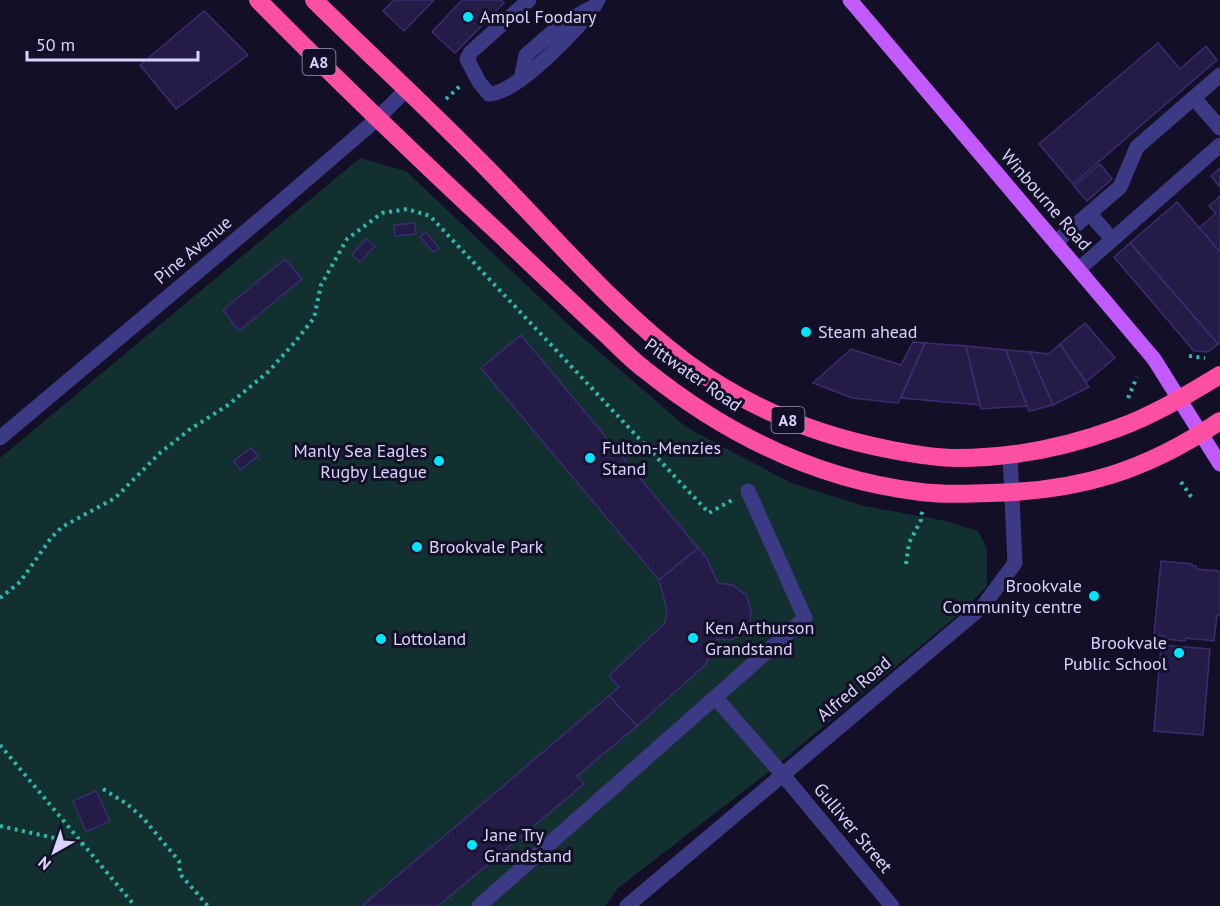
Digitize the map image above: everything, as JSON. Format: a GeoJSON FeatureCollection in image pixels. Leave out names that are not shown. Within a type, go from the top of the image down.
{"type":"FeatureCollection","features":[{"type":"Feature","properties":{"kind":"highway","name":"Pittwater Road"},"geometry":{"type":"LineString","coordinates":[[314,0],[504,185],[604,289],[687,363],[724,388],[793,423],[867,445],[917,454],[956,458],[1010,455],[1077,441],[1117,428],[1179,399],[1220,375]]}},
{"type":"Feature","properties":{"kind":"highway","name":"Pittwater Road"},"geometry":{"type":"LineString","coordinates":[[262,1],[377,119],[643,369],[704,413],[751,440],[822,471],[870,484],[952,494],[1035,492],[1097,479],[1164,455],[1220,421]]}},
{"type":"Feature","properties":{"kind":"main road","name":"Winbourne Road"},"geometry":{"type":"LineString","coordinates":[[850,0],[1154,359],[1220,464]]}},
{"type":"Feature","properties":{"kind":"street"},"geometry":{"type":"LineString","coordinates":[[529,0],[471,52],[467,59],[479,82],[489,94],[497,94],[521,79],[571,35],[596,3]]}},
{"type":"Feature","properties":{"kind":"street"},"geometry":{"type":"LineString","coordinates":[[1056,242],[1120,187],[1137,147],[1220,75]]}},
{"type":"Feature","properties":{"kind":"street","name":"Pine Avenue"},"geometry":{"type":"LineString","coordinates":[[0,438],[377,119],[407,89]]}},
{"type":"Feature","properties":{"kind":"street"},"geometry":{"type":"LineString","coordinates":[[1194,98],[1220,128]]}},
{"type":"Feature","properties":{"kind":"street"},"geometry":{"type":"LineString","coordinates":[[1079,269],[1220,145]]}},
{"type":"Feature","properties":{"kind":"street"},"geometry":{"type":"LineString","coordinates":[[1089,213],[1112,239]]}},
{"type":"Feature","properties":{"kind":"street","name":"Alfred Road"},"geometry":{"type":"LineString","coordinates":[[627,906],[983,606],[1015,563],[1010,455]]}},
{"type":"Feature","properties":{"kind":"street"},"geometry":{"type":"LineString","coordinates":[[479,906],[805,618],[748,491]]}},
{"type":"Feature","properties":{"kind":"street","name":"Gulliver Street"},"geometry":{"type":"LineString","coordinates":[[716,698],[892,906]]}},
{"type":"Feature","properties":{"kind":"path"},"geometry":{"type":"LineString","coordinates":[[0,598],[20,582],[51,538],[62,527],[115,498],[160,453],[189,430],[228,405],[268,372],[314,318],[321,285],[347,239],[382,213],[407,209],[430,216],[709,513],[748,491]]}},
{"type":"Feature","properties":{"kind":"path"},"geometry":{"type":"LineString","coordinates":[[1189,356],[1205,358]]}},
{"type":"Feature","properties":{"kind":"path"},"geometry":{"type":"LineString","coordinates":[[1128,398],[1137,377]]}},
{"type":"Feature","properties":{"kind":"path"},"geometry":{"type":"LineString","coordinates":[[1180,482],[1192,498]]}},
{"type":"Feature","properties":{"kind":"path"},"geometry":{"type":"LineString","coordinates":[[906,564],[909,543],[921,520],[923,492]]}},
{"type":"Feature","properties":{"kind":"path"},"geometry":{"type":"LineString","coordinates":[[0,745],[135,906]]}},
{"type":"Feature","properties":{"kind":"path"},"geometry":{"type":"LineString","coordinates":[[103,789],[127,804],[143,818],[179,861],[180,874],[208,906]]}},
{"type":"Feature","properties":{"kind":"path"},"geometry":{"type":"LineString","coordinates":[[0,826],[83,844]]}},
{"type":"Feature","properties":{"kind":"green space","name":"Brookvale Park"},"geometry":{"type":"Polygon","coordinates":[[[360,158],[406,171],[573,329],[686,427],[791,483],[864,506],[946,521],[978,531],[987,548],[987,586],[964,610],[770,771],[618,888],[605,906],[0,906],[0,458],[360,158]]]}},
{"type":"Feature","properties":{"kind":"building"},"geometry":{"type":"Polygon","coordinates":[[[394,0],[434,0],[404,31],[383,11],[394,0]]]}},
{"type":"Feature","properties":{"kind":"building","name":"Ampol Foodary"},"geometry":{"type":"Polygon","coordinates":[[[462,0],[501,0],[504,3],[455,53],[432,32],[462,0]]]}},
{"type":"Feature","properties":{"kind":"building"},"geometry":{"type":"Polygon","coordinates":[[[204,11],[248,55],[176,109],[140,65],[204,11]]]}},
{"type":"Feature","properties":{"kind":"building"},"geometry":{"type":"Polygon","coordinates":[[[1158,43],[1180,69],[1206,46],[1217,60],[1073,184],[1039,144],[1158,43]]]}},
{"type":"Feature","properties":{"kind":"building"},"geometry":{"type":"Polygon","coordinates":[[[1100,164],[1112,179],[1087,201],[1074,186],[1100,164]]]}},
{"type":"Feature","properties":{"kind":"building"},"geometry":{"type":"Polygon","coordinates":[[[1220,168],[1220,187],[1211,176],[1220,168]]]}},
{"type":"Feature","properties":{"kind":"building"},"geometry":{"type":"Polygon","coordinates":[[[1220,196],[1220,252],[1199,228],[1216,213],[1209,206],[1220,196]]]}},
{"type":"Feature","properties":{"kind":"building"},"geometry":{"type":"Polygon","coordinates":[[[1177,202],[1220,252],[1220,342],[1218,344],[1130,243],[1177,202]]]}},
{"type":"Feature","properties":{"kind":"building"},"geometry":{"type":"Polygon","coordinates":[[[415,223],[416,234],[395,236],[394,225],[415,223]]]}},
{"type":"Feature","properties":{"kind":"building"},"geometry":{"type":"Polygon","coordinates":[[[426,232],[439,248],[433,252],[420,237],[426,232]]]}},
{"type":"Feature","properties":{"kind":"building"},"geometry":{"type":"Polygon","coordinates":[[[366,239],[375,246],[360,262],[352,255],[366,239]]]}},
{"type":"Feature","properties":{"kind":"building"},"geometry":{"type":"Polygon","coordinates":[[[1130,243],[1218,344],[1208,352],[1194,351],[1114,257],[1130,243]]]}},
{"type":"Feature","properties":{"kind":"building"},"geometry":{"type":"Polygon","coordinates":[[[285,259],[302,279],[239,331],[223,310],[285,259]]]}},
{"type":"Feature","properties":{"kind":"building"},"geometry":{"type":"Polygon","coordinates":[[[1085,323],[1115,358],[1086,382],[1060,344],[1085,323]]]}},
{"type":"Feature","properties":{"kind":"building","name":"Fulton-Menzies Stand"},"geometry":{"type":"Polygon","coordinates":[[[521,335],[698,548],[659,580],[481,368],[521,335]]]}},
{"type":"Feature","properties":{"kind":"building"},"geometry":{"type":"Polygon","coordinates":[[[913,342],[925,343],[898,403],[852,398],[813,383],[851,349],[901,365],[913,342]]]}},
{"type":"Feature","properties":{"kind":"building"},"geometry":{"type":"Polygon","coordinates":[[[925,343],[966,346],[980,405],[901,398],[925,343]]]}},
{"type":"Feature","properties":{"kind":"building"},"geometry":{"type":"Polygon","coordinates":[[[1060,344],[1089,387],[1053,405],[1030,352],[1049,354],[1060,344]]]}},
{"type":"Feature","properties":{"kind":"building"},"geometry":{"type":"Polygon","coordinates":[[[966,346],[1006,350],[1027,406],[981,409],[966,346]]]}},
{"type":"Feature","properties":{"kind":"building"},"geometry":{"type":"Polygon","coordinates":[[[1006,350],[1030,352],[1053,405],[1029,411],[1006,350]]]}},
{"type":"Feature","properties":{"kind":"building"},"geometry":{"type":"Polygon","coordinates":[[[251,448],[258,456],[240,470],[234,461],[251,448]]]}},
{"type":"Feature","properties":{"kind":"building","name":"Ken Arthurson Grandstand"},"geometry":{"type":"Polygon","coordinates":[[[698,548],[706,557],[718,583],[733,585],[747,596],[751,613],[750,622],[739,636],[731,640],[717,639],[706,664],[637,726],[609,696],[619,687],[609,676],[665,623],[667,610],[659,580],[698,548]]]}},
{"type":"Feature","properties":{"kind":"building"},"geometry":{"type":"Polygon","coordinates":[[[1161,561],[1192,564],[1196,566],[1196,569],[1220,571],[1220,615],[1217,615],[1214,641],[1186,638],[1185,641],[1165,639],[1165,636],[1154,635],[1161,561]]]}},
{"type":"Feature","properties":{"kind":"building"},"geometry":{"type":"Polygon","coordinates":[[[1161,645],[1210,649],[1203,735],[1154,731],[1161,645]]]}},
{"type":"Feature","properties":{"kind":"building","name":"Jane Try Grandstand"},"geometry":{"type":"Polygon","coordinates":[[[609,696],[637,726],[577,776],[584,784],[438,906],[362,906],[609,696]]]}},
{"type":"Feature","properties":{"kind":"building"},"geometry":{"type":"Polygon","coordinates":[[[96,791],[110,821],[86,832],[73,801],[96,791]]]}},
{"type":"Feature","properties":{"kind":"place","name":"Ampol Foodary"},"geometry":{"type":"Point","coordinates":[468,17]}},
{"type":"Feature","properties":{"kind":"place","name":"Steam ahead"},"geometry":{"type":"Point","coordinates":[806,332]}},
{"type":"Feature","properties":{"kind":"place","name":"Fulton-Menzies Stand"},"geometry":{"type":"Point","coordinates":[590,458]}},
{"type":"Feature","properties":{"kind":"place","name":"Manly Sea Eagles Rugby League"},"geometry":{"type":"Point","coordinates":[439,461]}},
{"type":"Feature","properties":{"kind":"place","name":"Brookvale Park"},"geometry":{"type":"Point","coordinates":[417,547]}},
{"type":"Feature","properties":{"kind":"place","name":"Brookvale Community centre"},"geometry":{"type":"Point","coordinates":[1094,596]}},
{"type":"Feature","properties":{"kind":"place","name":"Ken Arthurson Grandstand"},"geometry":{"type":"Point","coordinates":[693,638]}},
{"type":"Feature","properties":{"kind":"place","name":"Lottoland"},"geometry":{"type":"Point","coordinates":[381,639]}},
{"type":"Feature","properties":{"kind":"place","name":"Brookvale Public School"},"geometry":{"type":"Point","coordinates":[1179,653]}},
{"type":"Feature","properties":{"kind":"place","name":"Jane Try Grandstand"},"geometry":{"type":"Point","coordinates":[472,845]}}]}
